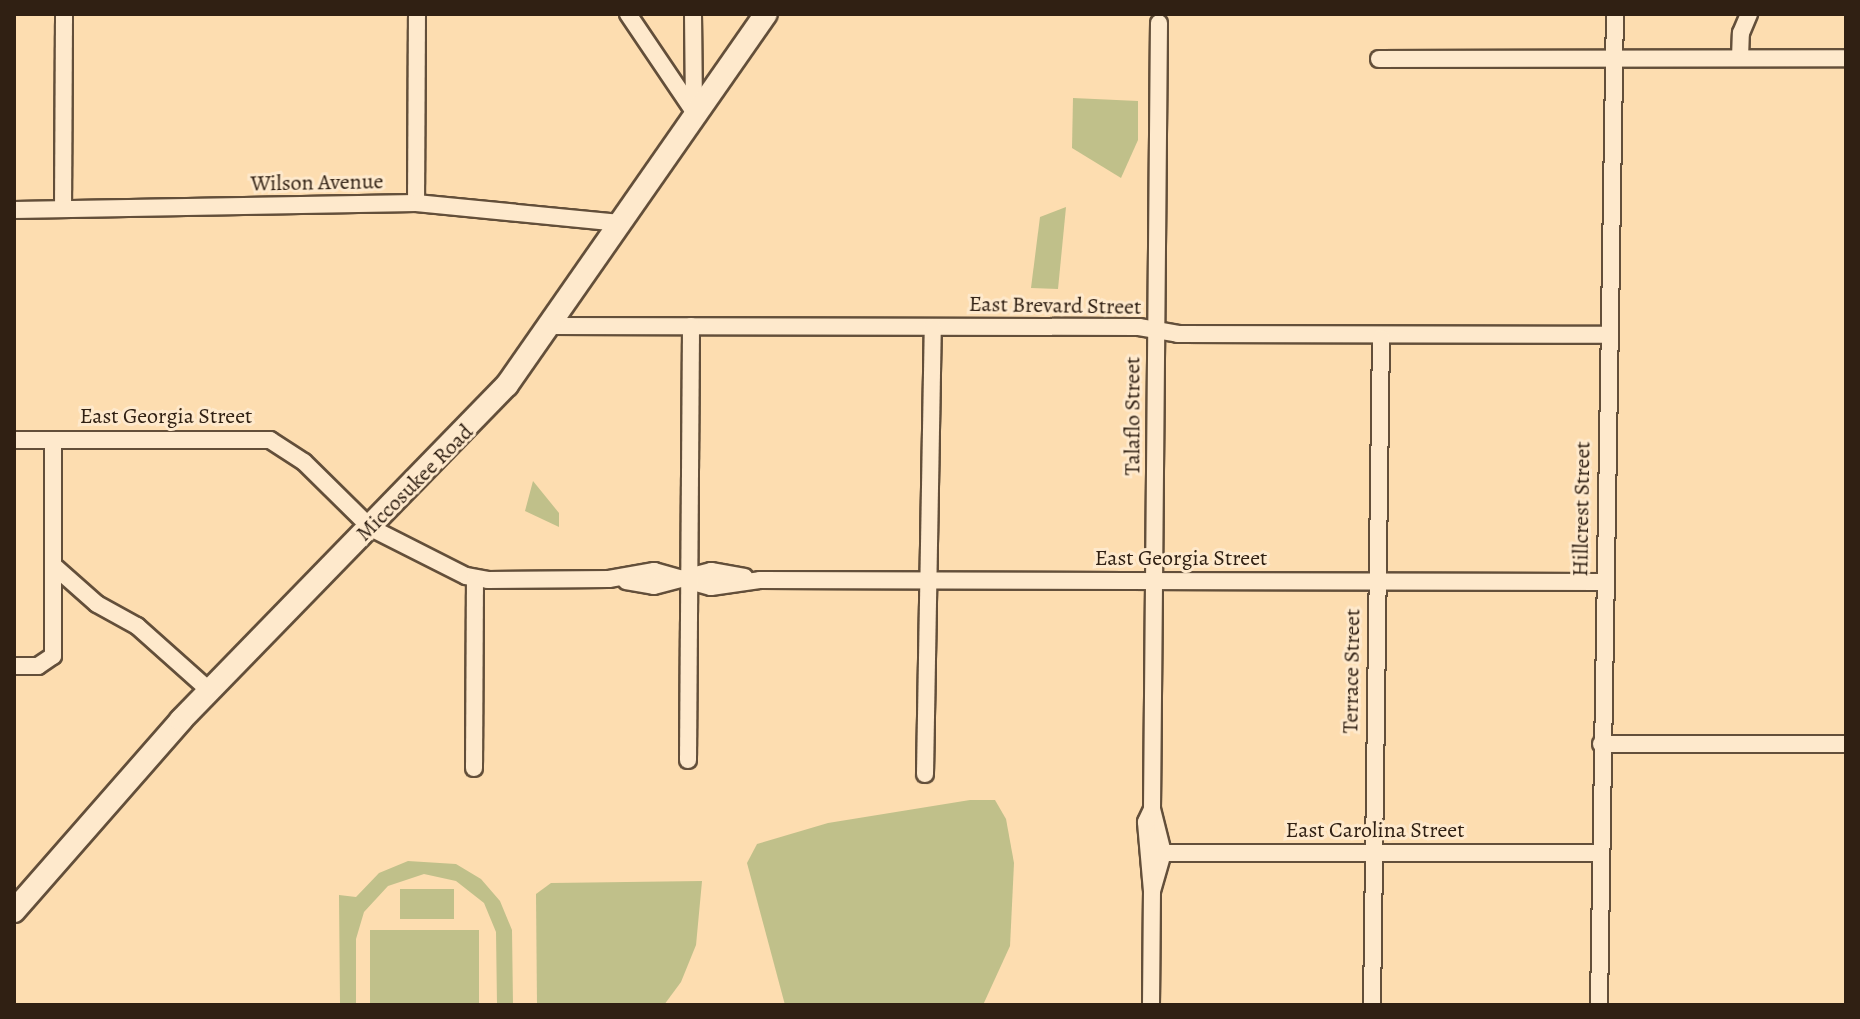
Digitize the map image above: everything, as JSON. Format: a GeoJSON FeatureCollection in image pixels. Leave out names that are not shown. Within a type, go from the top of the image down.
{"type":"FeatureCollection","features":[{"type":"Feature","properties":{"kind":"street"},"geometry":{"type":"LineString","coordinates":[[63,209],[64,14]]}},
{"type":"Feature","properties":{"kind":"street"},"geometry":{"type":"LineString","coordinates":[[416,203],[417,14]]}},
{"type":"Feature","properties":{"kind":"street"},"geometry":{"type":"LineString","coordinates":[[628,14],[694,112]]}},
{"type":"Feature","properties":{"kind":"street"},"geometry":{"type":"LineString","coordinates":[[693,14],[694,112]]}},
{"type":"Feature","properties":{"kind":"street","name":"Miccosukee Road"},"geometry":{"type":"LineString","coordinates":[[14,911],[210,691],[479,419],[550,326],[694,112],[766,14]]}},
{"type":"Feature","properties":{"kind":"street","name":"Hillcrest Street"},"geometry":{"type":"LineString","coordinates":[[1599,1005],[1606,335],[1615,14]]}},
{"type":"Feature","properties":{"kind":"street"},"geometry":{"type":"LineString","coordinates":[[1740,58],[1741,33],[1749,14]]}},
{"type":"Feature","properties":{"kind":"street","name":"Talaflo Street"},"geometry":{"type":"LineString","coordinates":[[1151,1005],[1152,891],[1157,853],[1146,822],[1152,809],[1159,23]]}},
{"type":"Feature","properties":{"kind":"street"},"geometry":{"type":"LineString","coordinates":[[1379,59],[1846,58]]}},
{"type":"Feature","properties":{"kind":"street","name":"Wilson Avenue"},"geometry":{"type":"LineString","coordinates":[[14,210],[416,203],[620,223]]}},
{"type":"Feature","properties":{"kind":"street","name":"East Brevard Street"},"geometry":{"type":"LineString","coordinates":[[550,326],[1156,330],[1381,338],[1606,335]]}},
{"type":"Feature","properties":{"kind":"street"},"geometry":{"type":"LineString","coordinates":[[688,760],[691,326]]}},
{"type":"Feature","properties":{"kind":"street"},"geometry":{"type":"LineString","coordinates":[[925,774],[933,327]]}},
{"type":"Feature","properties":{"kind":"street","name":"Terrace Street"},"geometry":{"type":"LineString","coordinates":[[1372,1005],[1381,338]]}},
{"type":"Feature","properties":{"kind":"street","name":"East Georgia Street"},"geometry":{"type":"LineString","coordinates":[[14,440],[270,440],[304,462],[371,528],[475,578],[609,579],[654,586],[689,580],[711,587],[760,580],[1603,582]]}},
{"type":"Feature","properties":{"kind":"street"},"geometry":{"type":"LineString","coordinates":[[14,666],[50,660],[54,566],[53,440]]}},
{"type":"Feature","properties":{"kind":"street"},"geometry":{"type":"LineString","coordinates":[[54,566],[97,604],[137,626],[210,691]]}},
{"type":"Feature","properties":{"kind":"street"},"geometry":{"type":"LineString","coordinates":[[474,768],[475,578]]}},
{"type":"Feature","properties":{"kind":"street"},"geometry":{"type":"LineString","coordinates":[[1601,744],[1846,744]]}},
{"type":"Feature","properties":{"kind":"street","name":"East Carolina Street"},"geometry":{"type":"LineString","coordinates":[[1157,853],[1600,853]]}},
{"type":"Feature","properties":{"kind":"green space"},"geometry":{"type":"Polygon","coordinates":[[[1073,98],[1138,101],[1138,140],[1121,178],[1072,148],[1073,98]]]}},
{"type":"Feature","properties":{"kind":"green space"},"geometry":{"type":"Polygon","coordinates":[[[1066,207],[1058,289],[1031,288],[1040,217],[1066,207]]]}},
{"type":"Feature","properties":{"kind":"green space"},"geometry":{"type":"Polygon","coordinates":[[[533,481],[559,513],[559,527],[525,511],[533,481]]]}},
{"type":"Feature","properties":{"kind":"green space"},"geometry":{"type":"Polygon","coordinates":[[[970,800],[995,800],[1006,819],[1014,863],[1010,946],[983,1005],[785,1005],[747,863],[757,844],[828,823],[970,800]]]}},
{"type":"Feature","properties":{"kind":"green space"},"geometry":{"type":"Polygon","coordinates":[[[408,861],[456,864],[481,879],[500,901],[512,930],[513,1005],[497,1005],[496,932],[484,903],[456,881],[424,874],[388,886],[364,912],[356,939],[356,1005],[340,1005],[339,895],[356,897],[379,873],[408,861]]]}},
{"type":"Feature","properties":{"kind":"green space"},"geometry":{"type":"Polygon","coordinates":[[[702,881],[696,945],[681,982],[664,1005],[537,1005],[536,894],[551,883],[702,881]]]}},
{"type":"Feature","properties":{"kind":"green space"},"geometry":{"type":"Polygon","coordinates":[[[400,889],[454,889],[454,919],[400,919],[400,889]]]}},
{"type":"Feature","properties":{"kind":"green space"},"geometry":{"type":"Polygon","coordinates":[[[370,930],[479,930],[479,1005],[370,1005],[370,930]]]}}]}
